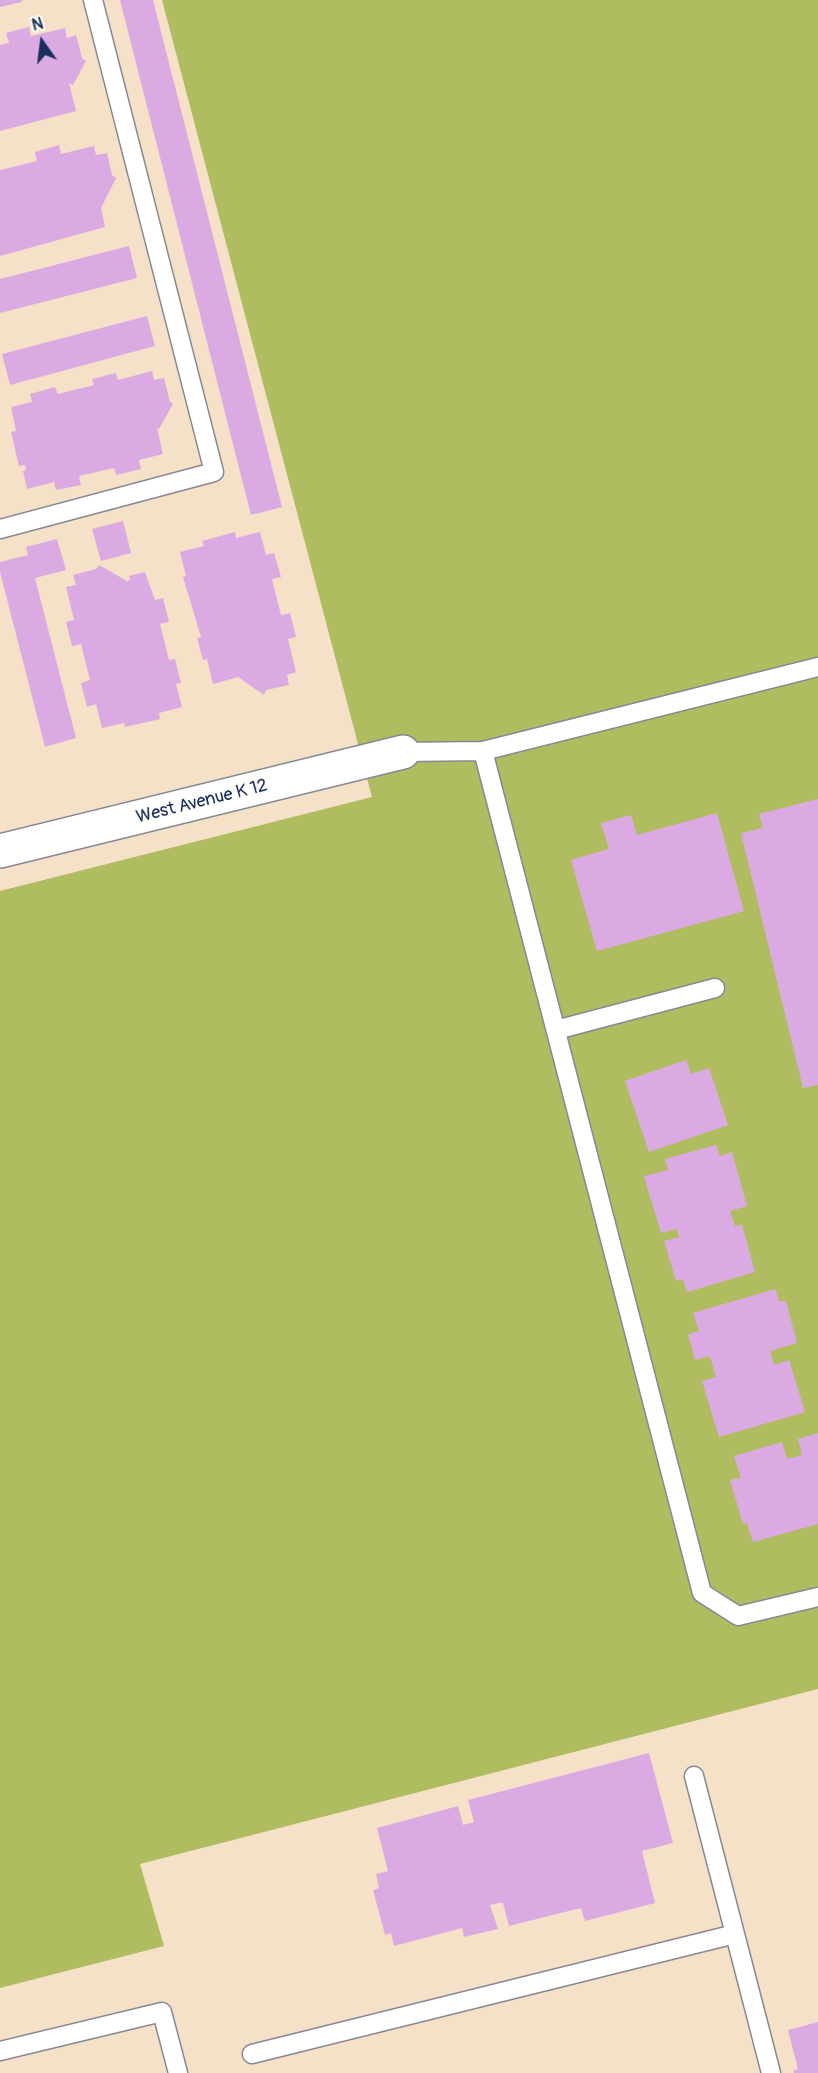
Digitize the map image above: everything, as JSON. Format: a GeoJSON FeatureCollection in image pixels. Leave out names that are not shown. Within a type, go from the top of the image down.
{"type":"FeatureCollection","features":[{"type":"Feature","properties":{"kind":"street","name":"West Avenue K 12"},"geometry":{"type":"LineString","coordinates":[[0,851],[403,752]]}},
{"type":"Feature","properties":{"kind":"lane"},"geometry":{"type":"LineString","coordinates":[[0,530],[214,472],[93,0]]}},
{"type":"Feature","properties":{"kind":"lane"},"geometry":{"type":"LineString","coordinates":[[403,752],[483,751],[818,667]]}},
{"type":"Feature","properties":{"kind":"lane"},"geometry":{"type":"LineString","coordinates":[[483,751],[702,1593],[738,1616],[818,1597]]}},
{"type":"Feature","properties":{"kind":"lane"},"geometry":{"type":"LineString","coordinates":[[556,1030],[715,988]]}},
{"type":"Feature","properties":{"kind":"lane"},"geometry":{"type":"LineString","coordinates":[[694,1776],[771,2073]]}},
{"type":"Feature","properties":{"kind":"lane"},"geometry":{"type":"LineString","coordinates":[[252,2054],[735,1934]]}},
{"type":"Feature","properties":{"kind":"lane"},"geometry":{"type":"LineString","coordinates":[[0,2051],[162,2012],[178,2073]]}},
{"type":"Feature","properties":{"kind":"green space"},"geometry":{"type":"Polygon","coordinates":[[[162,0],[818,0],[818,1689],[140,1864],[164,1946],[0,1988],[0,891],[372,797],[162,0]]]}},
{"type":"Feature","properties":{"kind":"building"},"geometry":{"type":"Polygon","coordinates":[[[0,0],[22,0],[22,2],[0,7],[0,0]]]}},
{"type":"Feature","properties":{"kind":"building"},"geometry":{"type":"Polygon","coordinates":[[[120,0],[153,0],[282,507],[251,515],[120,0]]]}},
{"type":"Feature","properties":{"kind":"building"},"geometry":{"type":"Polygon","coordinates":[[[29,27],[31,36],[65,28],[67,38],[76,35],[82,58],[86,61],[73,85],[69,83],[76,111],[0,131],[0,45],[9,43],[6,33],[29,27]]]}},
{"type":"Feature","properties":{"kind":"building"},"geometry":{"type":"Polygon","coordinates":[[[59,145],[61,154],[94,146],[96,155],[107,153],[112,175],[116,178],[101,208],[105,227],[0,256],[0,170],[37,161],[35,152],[59,145]]]}},
{"type":"Feature","properties":{"kind":"building"},"geometry":{"type":"Polygon","coordinates":[[[129,246],[137,278],[0,313],[0,279],[129,246]]]}},
{"type":"Feature","properties":{"kind":"building"},"geometry":{"type":"Polygon","coordinates":[[[147,316],[155,346],[10,385],[2,354],[147,316]]]}},
{"type":"Feature","properties":{"kind":"building"},"geometry":{"type":"Polygon","coordinates":[[[152,371],[154,380],[164,378],[170,402],[173,404],[159,429],[157,428],[163,454],[139,460],[141,469],[116,475],[114,468],[79,476],[81,485],[56,490],[54,482],[27,489],[23,471],[26,470],[25,465],[19,466],[11,432],[16,431],[11,407],[32,402],[30,394],[55,387],[58,394],[94,385],[92,379],[116,373],[118,380],[152,371]]]}},
{"type":"Feature","properties":{"kind":"building"},"geometry":{"type":"Polygon","coordinates":[[[123,521],[131,553],[101,561],[92,529],[123,521]]]}},
{"type":"Feature","properties":{"kind":"building"},"geometry":{"type":"Polygon","coordinates":[[[235,532],[236,538],[260,532],[266,555],[274,553],[281,577],[272,579],[281,615],[290,613],[296,637],[288,639],[296,672],[287,675],[289,685],[266,690],[264,695],[238,677],[213,684],[207,659],[203,660],[197,638],[201,637],[183,577],[186,576],[180,552],[204,546],[202,541],[235,532]]]}},
{"type":"Feature","properties":{"kind":"building"},"geometry":{"type":"Polygon","coordinates":[[[57,539],[66,570],[35,578],[76,738],[45,747],[0,572],[0,562],[28,555],[26,547],[57,539]]]}},
{"type":"Feature","properties":{"kind":"building"},"geometry":{"type":"Polygon","coordinates":[[[99,565],[127,581],[130,580],[129,576],[145,572],[155,600],[163,598],[169,622],[160,624],[169,660],[175,659],[181,683],[176,684],[182,707],[159,713],[160,719],[125,727],[124,723],[102,728],[96,704],[87,707],[81,683],[90,680],[81,644],[72,646],[66,622],[74,620],[66,587],[76,585],[73,575],[96,569],[99,565]]]}},
{"type":"Feature","properties":{"kind":"building"},"geometry":{"type":"Polygon","coordinates":[[[818,799],[818,1085],[803,1088],[741,833],[763,828],[759,814],[818,799]]]}},
{"type":"Feature","properties":{"kind":"building"},"geometry":{"type":"Polygon","coordinates":[[[717,813],[744,911],[597,951],[571,860],[609,849],[601,823],[631,815],[637,835],[717,813]]]}},
{"type":"Feature","properties":{"kind":"building"},"geometry":{"type":"Polygon","coordinates":[[[686,1060],[691,1074],[709,1068],[728,1125],[649,1152],[625,1081],[686,1060]]]}},
{"type":"Feature","properties":{"kind":"building"},"geometry":{"type":"Polygon","coordinates":[[[716,1145],[720,1156],[732,1152],[747,1206],[730,1211],[735,1226],[742,1225],[755,1272],[687,1292],[683,1279],[676,1281],[664,1241],[679,1237],[677,1229],[661,1233],[644,1176],[668,1170],[665,1159],[716,1145]]]}},
{"type":"Feature","properties":{"kind":"building"},"geometry":{"type":"Polygon","coordinates":[[[775,1289],[779,1301],[786,1301],[797,1343],[770,1351],[774,1365],[789,1360],[805,1412],[719,1437],[702,1381],[716,1377],[710,1356],[695,1360],[688,1334],[699,1331],[693,1313],[775,1289]]]}},
{"type":"Feature","properties":{"kind":"building"},"geometry":{"type":"Polygon","coordinates":[[[818,1433],[818,1524],[753,1542],[747,1523],[743,1524],[730,1480],[741,1478],[734,1456],[782,1442],[787,1459],[802,1455],[798,1439],[818,1433]]]}},
{"type":"Feature","properties":{"kind":"building"},"geometry":{"type":"Polygon","coordinates":[[[649,1753],[673,1843],[642,1851],[655,1903],[585,1921],[581,1908],[509,1926],[503,1903],[499,1903],[490,1905],[498,1929],[464,1937],[462,1928],[394,1946],[391,1933],[385,1935],[373,1890],[379,1888],[376,1874],[388,1871],[377,1828],[458,1806],[463,1825],[474,1822],[468,1800],[649,1753]]]}},
{"type":"Feature","properties":{"kind":"building"},"geometry":{"type":"Polygon","coordinates":[[[818,2022],[818,2073],[794,2073],[793,2071],[798,2069],[788,2030],[818,2022]]]}}]}
